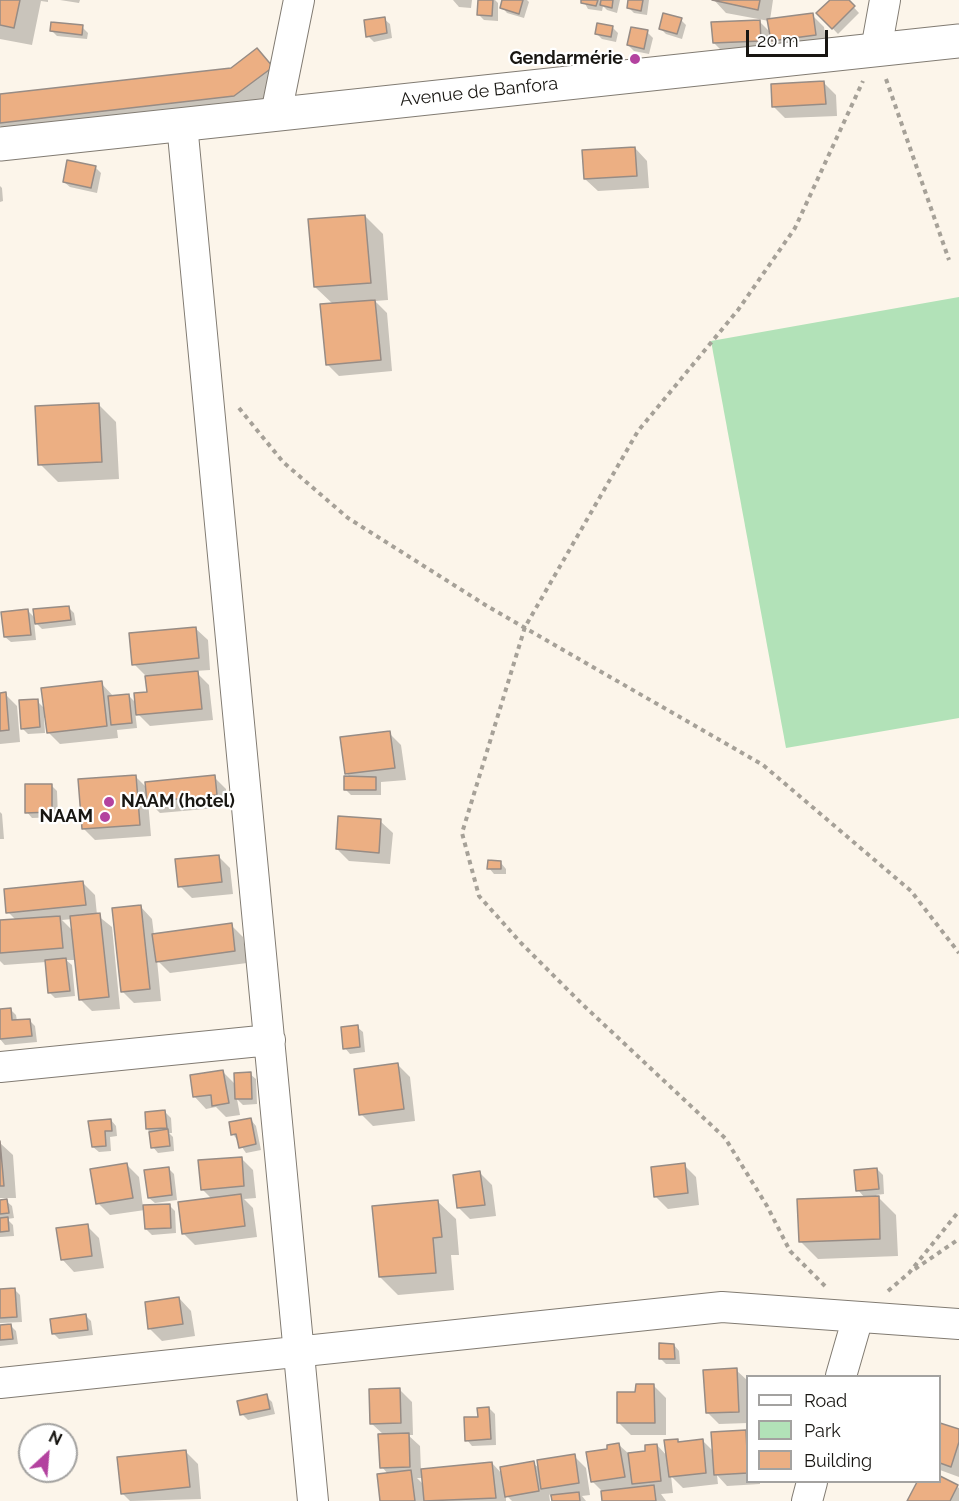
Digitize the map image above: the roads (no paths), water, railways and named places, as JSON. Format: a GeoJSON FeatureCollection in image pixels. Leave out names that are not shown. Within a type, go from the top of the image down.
{"type":"FeatureCollection","features":[{"type":"Feature","properties":{"kind":"main road","name":"Avenue de Banfora"},"geometry":{"type":"LineString","coordinates":[[0,144],[959,41]]}},
{"type":"Feature","properties":{"kind":"street"},"geometry":{"type":"LineString","coordinates":[[276,114],[299,0]]}},
{"type":"Feature","properties":{"kind":"street"},"geometry":{"type":"LineString","coordinates":[[876,50],[885,0]]}},
{"type":"Feature","properties":{"kind":"street"},"geometry":{"type":"LineString","coordinates":[[182,124],[313,1501]]}},
{"type":"Feature","properties":{"kind":"street"},"geometry":{"type":"LineString","coordinates":[[0,1067],[270,1040]]}},
{"type":"Feature","properties":{"kind":"street"},"geometry":{"type":"LineString","coordinates":[[0,1383],[722,1307],[959,1324]]}},
{"type":"Feature","properties":{"kind":"street"},"geometry":{"type":"LineString","coordinates":[[842,1375],[858,1317]]}},
{"type":"Feature","properties":{"kind":"street"},"geometry":{"type":"LineString","coordinates":[[807,1501],[812,1483]]}},
{"type":"Feature","properties":{"kind":"place","name":"Gendarmérie"},"geometry":{"type":"Point","coordinates":[635,59]}},
{"type":"Feature","properties":{"kind":"place","name":"NAAM (hotel)"},"geometry":{"type":"Point","coordinates":[109,802]}},
{"type":"Feature","properties":{"kind":"place","name":"NAAM"},"geometry":{"type":"Point","coordinates":[105,817]}}]}
